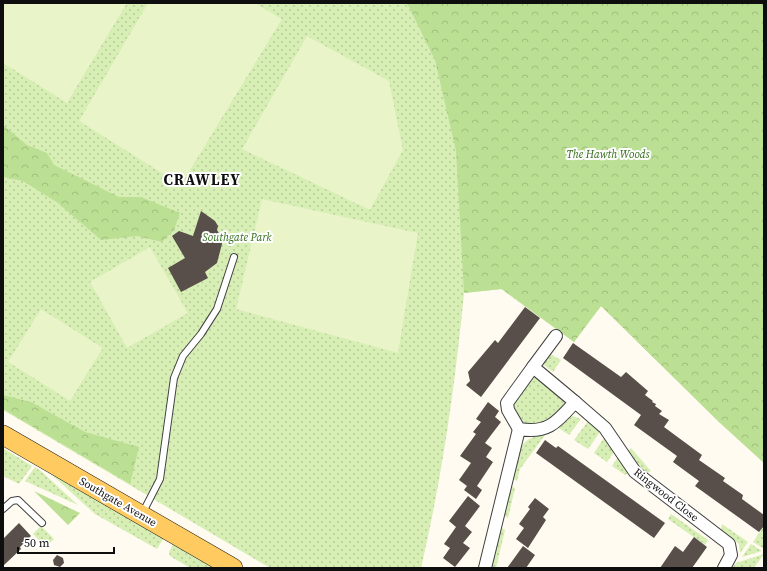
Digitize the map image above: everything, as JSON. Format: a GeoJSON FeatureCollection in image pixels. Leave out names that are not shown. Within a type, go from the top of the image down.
{"type":"FeatureCollection","features":[{"type":"Feature","properties":{"kind":"main road","name":"Southgate Avenue"},"geometry":{"type":"LineString","coordinates":[[3,435],[233,568]]}},
{"type":"Feature","properties":{"kind":"street"},"geometry":{"type":"LineString","coordinates":[[485,568],[519,429],[508,410],[507,403],[556,336]]}},
{"type":"Feature","properties":{"kind":"street","name":"Ringwood Close"},"geometry":{"type":"LineString","coordinates":[[533,367],[605,428],[635,472],[729,544],[731,555],[724,568]]}},
{"type":"Feature","properties":{"kind":"street"},"geometry":{"type":"LineString","coordinates":[[519,429],[530,431],[543,430],[558,421],[575,402]]}},
{"type":"Feature","properties":{"kind":"lane"},"geometry":{"type":"LineString","coordinates":[[142,516],[160,479],[174,378],[183,356],[201,334],[217,309],[234,257]]}},
{"type":"Feature","properties":{"kind":"lane"},"geometry":{"type":"LineString","coordinates":[[3,509],[12,501],[18,500],[42,523]]}},
{"type":"Feature","properties":{"kind":"green space","name":"Southgate Park"},"geometry":{"type":"Polygon","coordinates":[[[3,3],[764,3],[764,463],[719,422],[601,306],[574,342],[501,289],[464,293],[447,432],[429,534],[421,568],[270,568],[3,410],[3,3]]]}},
{"type":"Feature","properties":{"kind":"green space"},"geometry":{"type":"Polygon","coordinates":[[[3,3],[127,3],[67,103],[3,63],[3,3]]]}},
{"type":"Feature","properties":{"kind":"green space"},"geometry":{"type":"Polygon","coordinates":[[[148,3],[255,3],[282,19],[181,185],[79,121],[148,3]]]}},
{"type":"Feature","properties":{"kind":"green space","name":"The Hawth Woods"},"geometry":{"type":"Polygon","coordinates":[[[407,3],[764,3],[764,463],[719,422],[601,306],[574,342],[502,289],[464,293],[456,151],[435,60],[407,3]]]}},
{"type":"Feature","properties":{"kind":"green space"},"geometry":{"type":"Polygon","coordinates":[[[307,36],[389,81],[403,150],[370,210],[242,149],[307,36]]]}},
{"type":"Feature","properties":{"kind":"green space"},"geometry":{"type":"Polygon","coordinates":[[[3,125],[27,145],[47,153],[54,165],[119,197],[141,197],[180,213],[174,230],[162,242],[137,236],[101,240],[58,203],[23,181],[3,177],[3,125]]]}},
{"type":"Feature","properties":{"kind":"green space"},"geometry":{"type":"Polygon","coordinates":[[[262,199],[418,233],[398,353],[236,309],[262,199]]]}},
{"type":"Feature","properties":{"kind":"green space"},"geometry":{"type":"Polygon","coordinates":[[[150,247],[188,313],[127,348],[90,282],[150,247]]]}},
{"type":"Feature","properties":{"kind":"green space"},"geometry":{"type":"Polygon","coordinates":[[[41,309],[103,348],[70,401],[8,362],[41,309]]]}},
{"type":"Feature","properties":{"kind":"green space"},"geometry":{"type":"Polygon","coordinates":[[[549,353],[561,360],[553,372],[544,365],[542,361],[549,353]]]}},
{"type":"Feature","properties":{"kind":"green space"},"geometry":{"type":"Polygon","coordinates":[[[535,377],[539,378],[564,400],[563,407],[557,414],[550,419],[531,425],[523,422],[516,416],[513,404],[531,379],[535,377]]]}},
{"type":"Feature","properties":{"kind":"green space"},"geometry":{"type":"Polygon","coordinates":[[[3,395],[31,402],[85,432],[139,447],[130,484],[3,409],[3,395]]]}},
{"type":"Feature","properties":{"kind":"green space"},"geometry":{"type":"Polygon","coordinates":[[[572,416],[581,419],[569,435],[557,427],[572,416]]]}},
{"type":"Feature","properties":{"kind":"green space"},"geometry":{"type":"Polygon","coordinates":[[[588,421],[600,432],[588,449],[574,440],[588,421]]]}},
{"type":"Feature","properties":{"kind":"green space"},"geometry":{"type":"Polygon","coordinates":[[[545,435],[520,469],[517,481],[512,478],[520,449],[524,443],[536,436],[545,435]]]}},
{"type":"Feature","properties":{"kind":"green space"},"geometry":{"type":"Polygon","coordinates":[[[604,438],[614,452],[607,462],[594,453],[604,438]]]}},
{"type":"Feature","properties":{"kind":"green space"},"geometry":{"type":"Polygon","coordinates":[[[3,448],[32,466],[19,484],[3,476],[3,448]]]}},
{"type":"Feature","properties":{"kind":"green space"},"geometry":{"type":"Polygon","coordinates":[[[631,448],[651,471],[646,474],[628,451],[631,448]]]}},
{"type":"Feature","properties":{"kind":"green space"},"geometry":{"type":"Polygon","coordinates":[[[618,457],[629,472],[625,475],[612,466],[618,457]]]}},
{"type":"Feature","properties":{"kind":"green space"},"geometry":{"type":"Polygon","coordinates":[[[42,466],[165,536],[157,549],[95,514],[42,466]]]}},
{"type":"Feature","properties":{"kind":"green space"},"geometry":{"type":"Polygon","coordinates":[[[35,467],[42,472],[78,505],[25,481],[35,467]]]}},
{"type":"Feature","properties":{"kind":"green space"},"geometry":{"type":"Polygon","coordinates":[[[510,486],[515,488],[508,518],[503,515],[510,486]]]}},
{"type":"Feature","properties":{"kind":"green space"},"geometry":{"type":"Polygon","coordinates":[[[34,491],[80,513],[68,525],[34,491]]]}},
{"type":"Feature","properties":{"kind":"green space"},"geometry":{"type":"Polygon","coordinates":[[[671,514],[708,540],[705,545],[668,519],[671,514]]]}},
{"type":"Feature","properties":{"kind":"green space"},"geometry":{"type":"Polygon","coordinates":[[[722,524],[748,542],[740,553],[739,544],[721,529],[722,524]]]}},
{"type":"Feature","properties":{"kind":"green space"},"geometry":{"type":"Polygon","coordinates":[[[41,526],[54,539],[46,547],[33,534],[41,526]]]}},
{"type":"Feature","properties":{"kind":"green space"},"geometry":{"type":"Polygon","coordinates":[[[764,526],[764,549],[753,542],[764,526]]]}},
{"type":"Feature","properties":{"kind":"green space"},"geometry":{"type":"Polygon","coordinates":[[[500,527],[505,530],[496,568],[490,568],[500,527]]]}},
{"type":"Feature","properties":{"kind":"green space"},"geometry":{"type":"Polygon","coordinates":[[[174,542],[221,568],[190,568],[170,556],[169,552],[174,542]]]}},
{"type":"Feature","properties":{"kind":"green space"},"geometry":{"type":"Polygon","coordinates":[[[751,544],[762,551],[742,557],[751,544]]]}},
{"type":"Feature","properties":{"kind":"green space"},"geometry":{"type":"Polygon","coordinates":[[[764,554],[754,568],[732,568],[736,563],[764,554]]]}},
{"type":"Feature","properties":{"kind":"building"},"geometry":{"type":"Polygon","coordinates":[[[201,211],[215,221],[218,226],[217,230],[223,240],[217,263],[205,272],[208,278],[181,292],[168,268],[185,258],[172,236],[179,231],[193,236],[201,211]]]}},
{"type":"Feature","properties":{"kind":"building"},"geometry":{"type":"Polygon","coordinates":[[[525,307],[540,318],[481,397],[466,385],[470,381],[468,372],[495,340],[498,343],[525,307]]]}},
{"type":"Feature","properties":{"kind":"building"},"geometry":{"type":"Polygon","coordinates":[[[573,343],[621,377],[626,372],[648,391],[645,395],[662,411],[659,414],[669,420],[664,427],[702,455],[699,460],[725,478],[723,481],[743,495],[742,499],[764,515],[764,526],[759,532],[695,486],[699,481],[673,462],[677,456],[634,425],[641,415],[563,358],[573,343]]]}},
{"type":"Feature","properties":{"kind":"building"},"geometry":{"type":"Polygon","coordinates":[[[488,402],[499,411],[495,417],[501,422],[485,443],[492,448],[486,457],[493,462],[477,486],[482,490],[476,499],[464,490],[467,486],[459,480],[471,463],[460,456],[476,434],[473,432],[481,422],[476,419],[488,402]]]}},
{"type":"Feature","properties":{"kind":"building"},"geometry":{"type":"Polygon","coordinates":[[[545,440],[556,448],[558,446],[665,523],[654,538],[536,453],[545,440]]]}},
{"type":"Feature","properties":{"kind":"building"},"geometry":{"type":"Polygon","coordinates":[[[468,496],[480,506],[465,526],[472,532],[463,543],[470,548],[455,567],[443,558],[450,548],[444,544],[456,527],[449,521],[468,496]]]}},
{"type":"Feature","properties":{"kind":"building"},"geometry":{"type":"Polygon","coordinates":[[[535,498],[549,509],[543,517],[546,520],[528,548],[516,539],[524,528],[519,524],[530,509],[528,507],[535,498]]]}},
{"type":"Feature","properties":{"kind":"building"},"geometry":{"type":"Polygon","coordinates":[[[19,523],[31,536],[20,547],[21,549],[3,566],[3,539],[19,523]]]}},
{"type":"Feature","properties":{"kind":"building"},"geometry":{"type":"Polygon","coordinates":[[[694,537],[707,547],[692,568],[660,568],[675,546],[683,552],[694,537]]]}},
{"type":"Feature","properties":{"kind":"building"},"geometry":{"type":"Polygon","coordinates":[[[523,546],[535,555],[526,568],[507,568],[523,546]]]}},
{"type":"Feature","properties":{"kind":"building"},"geometry":{"type":"Polygon","coordinates":[[[57,555],[63,558],[64,563],[60,567],[54,565],[53,560],[57,555]]]}},
{"type":"Feature","properties":{"kind":"district","name":"CRAWLEY"},"geometry":{"type":"Point","coordinates":[202,179]}}]}
